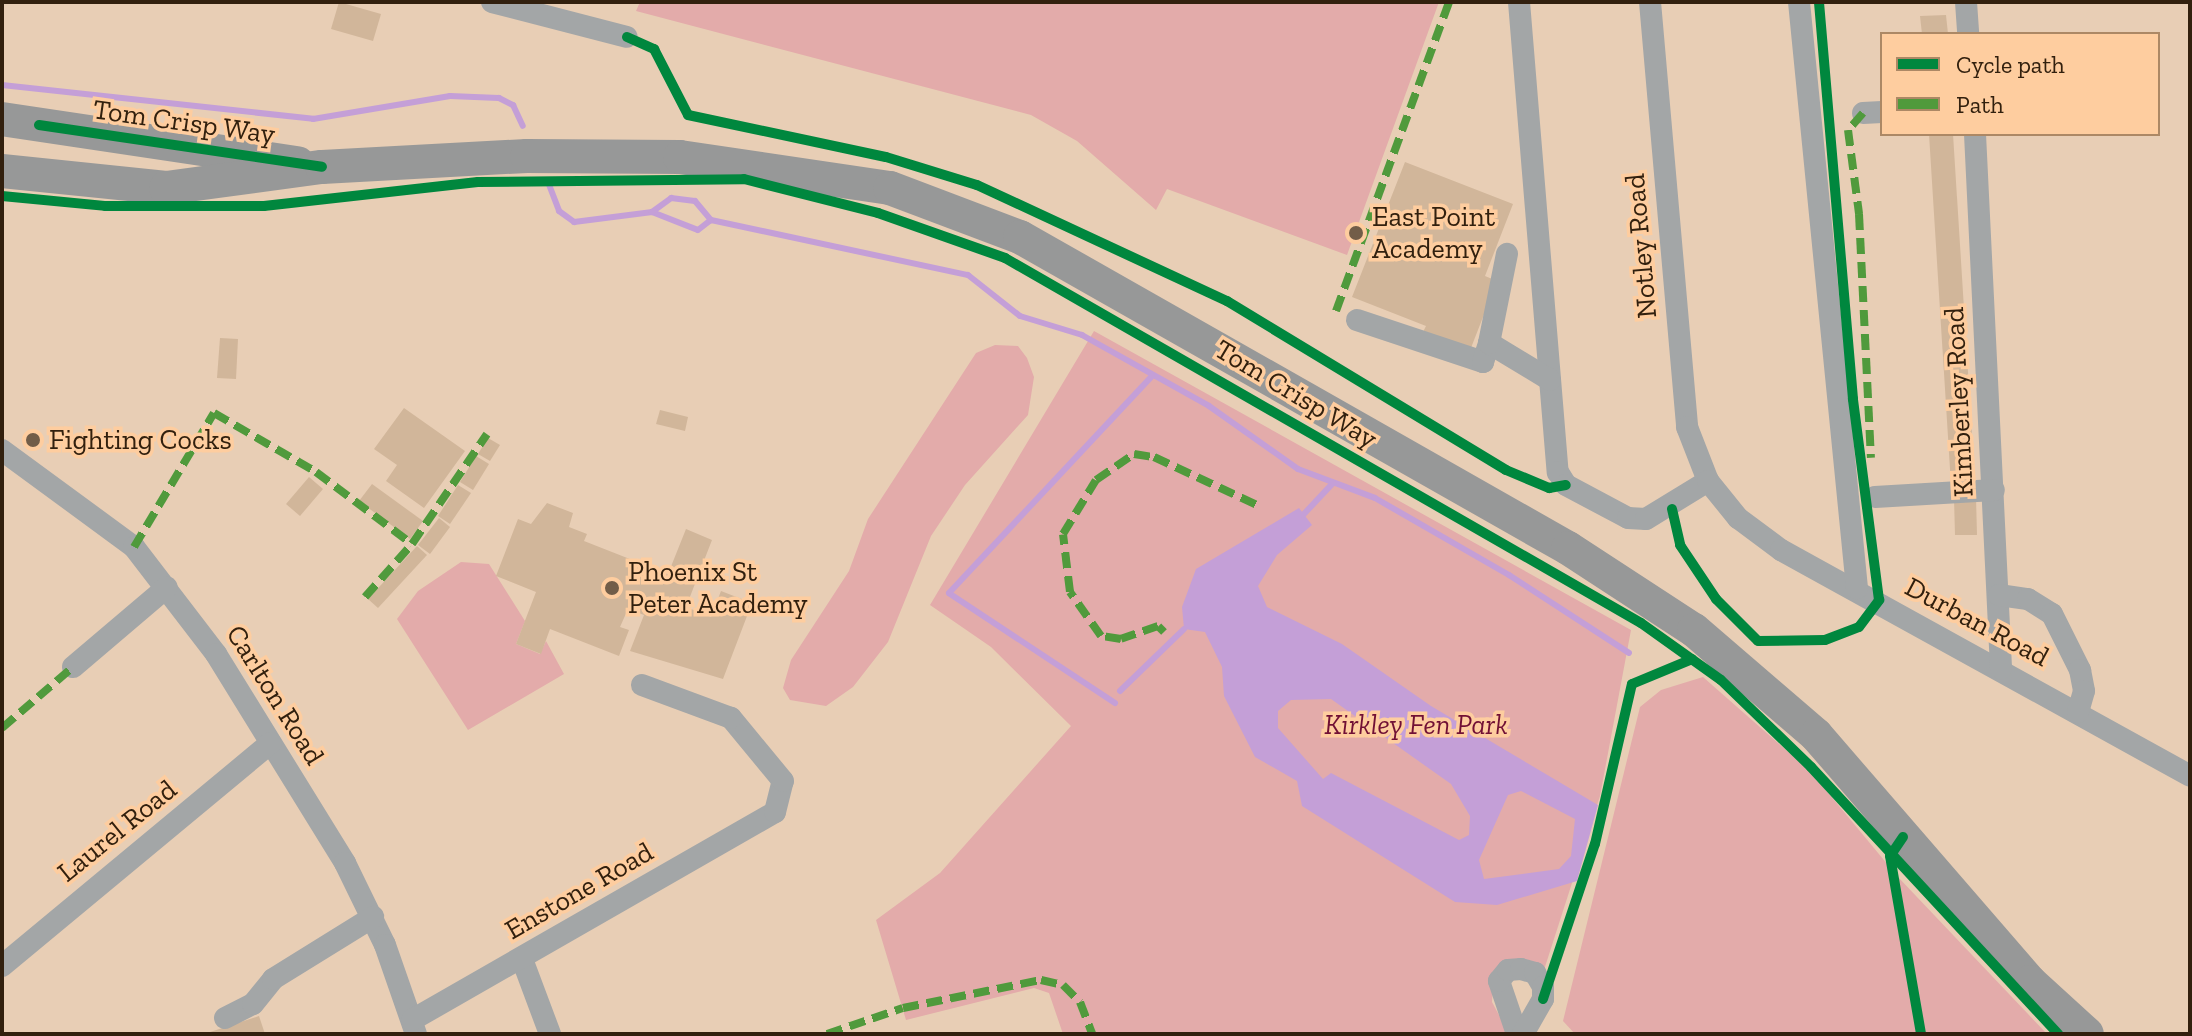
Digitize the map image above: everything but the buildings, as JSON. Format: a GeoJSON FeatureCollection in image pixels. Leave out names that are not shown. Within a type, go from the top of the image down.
{"type":"FeatureCollection","features":[{"type":"Feature","properties":{"kind":"highway","name":"Tom Crisp Way"},"geometry":{"type":"LineString","coordinates":[[2,119],[322,167]]}},
{"type":"Feature","properties":{"kind":"highway"},"geometry":{"type":"LineString","coordinates":[[2,154],[60,164],[94,181]]}},
{"type":"Feature","properties":{"kind":"highway","name":"Tom Crisp Way"},"geometry":{"type":"LineString","coordinates":[[2,171],[166,188],[322,167],[527,156],[756,165],[890,188],[1020,237],[1568,548],[1694,630],[1816,735],[2030,982],[2087,1034]]}},
{"type":"Feature","properties":{"kind":"street"},"geometry":{"type":"LineString","coordinates":[[492,2],[627,37]]}},
{"type":"Feature","properties":{"kind":"street"},"geometry":{"type":"LineString","coordinates":[[1519,2],[1558,472],[1566,485],[1628,518],[1646,519],[1708,481]]}},
{"type":"Feature","properties":{"kind":"street","name":"Notley Road"},"geometry":{"type":"LineString","coordinates":[[1650,2],[1687,427],[1708,481]]}},
{"type":"Feature","properties":{"kind":"street"},"geometry":{"type":"LineString","coordinates":[[1799,2],[1857,588]]}},
{"type":"Feature","properties":{"kind":"street"},"geometry":{"type":"LineString","coordinates":[[1966,2],[1968,32]]}},
{"type":"Feature","properties":{"kind":"street","name":"Kimberley Road"},"geometry":{"type":"LineString","coordinates":[[1975,136],[2001,668]]}},
{"type":"Feature","properties":{"kind":"street"},"geometry":{"type":"LineString","coordinates":[[1357,320],[1483,362],[1507,254]]}},
{"type":"Feature","properties":{"kind":"street"},"geometry":{"type":"LineString","coordinates":[[1489,343],[1550,380]]}},
{"type":"Feature","properties":{"kind":"street","name":"Carlton Road"},"geometry":{"type":"LineString","coordinates":[[2,450],[134,547],[167,587],[271,743],[373,917],[414,1027]]}},
{"type":"Feature","properties":{"kind":"street","name":"Durban Road"},"geometry":{"type":"LineString","coordinates":[[1708,481],[1738,518],[1781,550],[1879,600],[1886,613],[2001,668],[2190,776]]}},
{"type":"Feature","properties":{"kind":"street"},"geometry":{"type":"LineString","coordinates":[[1875,497],[1994,490]]}},
{"type":"Feature","properties":{"kind":"street"},"geometry":{"type":"LineString","coordinates":[[73,667],[167,587]]}},
{"type":"Feature","properties":{"kind":"street"},"geometry":{"type":"LineString","coordinates":[[1999,595],[2028,599],[2052,614],[2080,670],[2084,691],[2078,712]]}},
{"type":"Feature","properties":{"kind":"street","name":"Enstone Road"},"geometry":{"type":"LineString","coordinates":[[414,1027],[522,959],[775,812],[783,781],[731,718],[642,685]]}},
{"type":"Feature","properties":{"kind":"street","name":"Laurel Road"},"geometry":{"type":"LineString","coordinates":[[2,966],[271,743]]}},
{"type":"Feature","properties":{"kind":"street"},"geometry":{"type":"LineString","coordinates":[[225,1018],[253,1004],[273,979],[373,917]]}},
{"type":"Feature","properties":{"kind":"street"},"geometry":{"type":"LineString","coordinates":[[522,959],[550,1034]]}},
{"type":"Feature","properties":{"kind":"green space"},"geometry":{"type":"Polygon","coordinates":[[[640,2],[1439,2],[1347,255],[1167,189],[1156,210],[1077,141],[1031,115],[636,11],[640,2]]]}},
{"type":"Feature","properties":{"kind":"green space","name":"Kirkley Fen Park"},"geometry":{"type":"Polygon","coordinates":[[[1094,331],[1631,630],[1600,796],[1544,970],[1526,959],[1505,962],[1494,975],[1492,1002],[1509,1034],[1063,1034],[1049,993],[1034,988],[906,1020],[876,920],[940,873],[1071,726],[991,647],[930,605],[1094,331]]]}},
{"type":"Feature","properties":{"kind":"green space"},"geometry":{"type":"Polygon","coordinates":[[[995,345],[1018,346],[1027,358],[1034,377],[1028,415],[965,485],[931,536],[888,642],[853,687],[826,706],[790,700],[783,688],[791,660],[849,571],[868,519],[976,353],[995,345]]]}},
{"type":"Feature","properties":{"kind":"green space"},"geometry":{"type":"Polygon","coordinates":[[[461,562],[489,564],[525,621],[516,644],[540,654],[546,641],[564,674],[468,730],[397,619],[418,591],[461,562]]]}},
{"type":"Feature","properties":{"kind":"green space"},"geometry":{"type":"Polygon","coordinates":[[[1703,677],[1810,771],[1898,877],[2047,1034],[1575,1034],[1563,1021],[1640,707],[1661,690],[1703,677]]]}},
{"type":"Feature","properties":{"kind":"shaded area"},"geometry":{"type":"Polygon","coordinates":[[[1299,508],[1312,525],[1277,555],[1258,586],[1267,607],[1342,644],[1431,706],[1598,805],[1577,881],[1497,905],[1455,902],[1302,806],[1297,781],[1255,757],[1224,696],[1222,667],[1205,632],[1184,629],[1182,607],[1196,569],[1299,508]],[[1331,699],[1291,700],[1278,711],[1278,728],[1323,779],[1331,773],[1459,840],[1469,835],[1470,816],[1451,784],[1331,699]],[[1521,791],[1508,795],[1479,860],[1484,879],[1559,869],[1571,856],[1575,819],[1521,791]]]}},
{"type":"Feature","properties":{"kind":"waterway"},"geometry":{"type":"LineString","coordinates":[[2,85],[313,119],[450,96],[499,98],[513,105],[523,126]]}},
{"type":"Feature","properties":{"kind":"waterway"},"geometry":{"type":"LineString","coordinates":[[548,182],[559,211],[574,222],[652,212],[698,230],[711,220],[968,275],[1020,316],[1082,335],[1209,406],[1298,469],[1375,498],[1509,575],[1629,653]]}},
{"type":"Feature","properties":{"kind":"waterway"},"geometry":{"type":"LineString","coordinates":[[652,212],[671,198],[695,201],[711,220]]}},
{"type":"Feature","properties":{"kind":"waterway"},"geometry":{"type":"LineString","coordinates":[[1115,703],[949,593],[1152,376]]}},
{"type":"Feature","properties":{"kind":"waterway"},"geometry":{"type":"LineString","coordinates":[[1303,515],[1333,483]]}},
{"type":"Feature","properties":{"kind":"waterway"},"geometry":{"type":"LineString","coordinates":[[1120,691],[1184,629]]}},
{"type":"Feature","properties":{"kind":"marked path"},"geometry":{"type":"LineString","coordinates":[[1336,311],[1449,2]]}},
{"type":"Feature","properties":{"kind":"marked path"},"geometry":{"type":"LineString","coordinates":[[1863,113],[1848,130],[1859,214],[1871,458]]}},
{"type":"Feature","properties":{"kind":"marked path"},"geometry":{"type":"LineString","coordinates":[[134,547],[214,413],[316,472],[412,544],[487,434]]}},
{"type":"Feature","properties":{"kind":"marked path"},"geometry":{"type":"LineString","coordinates":[[1164,632],[1158,626],[1121,639],[1101,636],[1070,592],[1063,534],[1096,480],[1134,454],[1154,457],[1261,507]]}},
{"type":"Feature","properties":{"kind":"marked path"},"geometry":{"type":"LineString","coordinates":[[365,597],[412,544]]}},
{"type":"Feature","properties":{"kind":"marked path"},"geometry":{"type":"LineString","coordinates":[[2,728],[73,667]]}},
{"type":"Feature","properties":{"kind":"marked path"},"geometry":{"type":"LineString","coordinates":[[827,1034],[903,1008],[1041,980],[1063,985],[1080,1002],[1092,1034]]}},
{"type":"Feature","properties":{"kind":"cycle path"},"geometry":{"type":"LineString","coordinates":[[1672,509],[1680,545],[1716,599],[1758,641],[1825,640],[1859,627],[1879,600],[1853,399],[1819,2]]}},
{"type":"Feature","properties":{"kind":"cycle path"},"geometry":{"type":"LineString","coordinates":[[627,37],[654,49],[688,115],[886,157],[977,185],[1227,301],[1506,470],[1549,488],[1566,485]]}},
{"type":"Feature","properties":{"kind":"cycle path"},"geometry":{"type":"LineString","coordinates":[[39,125],[322,167]]}},
{"type":"Feature","properties":{"kind":"cycle path"},"geometry":{"type":"LineString","coordinates":[[2,196],[105,206],[264,206],[478,182],[744,179],[878,213],[1005,258],[1641,623],[1721,680],[1811,767],[2058,1034]]}},
{"type":"Feature","properties":{"kind":"cycle path"},"geometry":{"type":"LineString","coordinates":[[1543,999],[1595,844],[1632,684],[1692,659]]}},
{"type":"Feature","properties":{"kind":"cycle path"},"geometry":{"type":"LineString","coordinates":[[1903,837],[1890,856],[1921,1034]]}},
{"type":"Feature","properties":{"kind":"place","name":"East Point Academy"},"geometry":{"type":"Point","coordinates":[1356,233]}},
{"type":"Feature","properties":{"kind":"place","name":"Fighting Cocks"},"geometry":{"type":"Point","coordinates":[33,440]}},
{"type":"Feature","properties":{"kind":"place","name":"Phoenix St Peter Academy"},"geometry":{"type":"Point","coordinates":[612,588]}}]}
